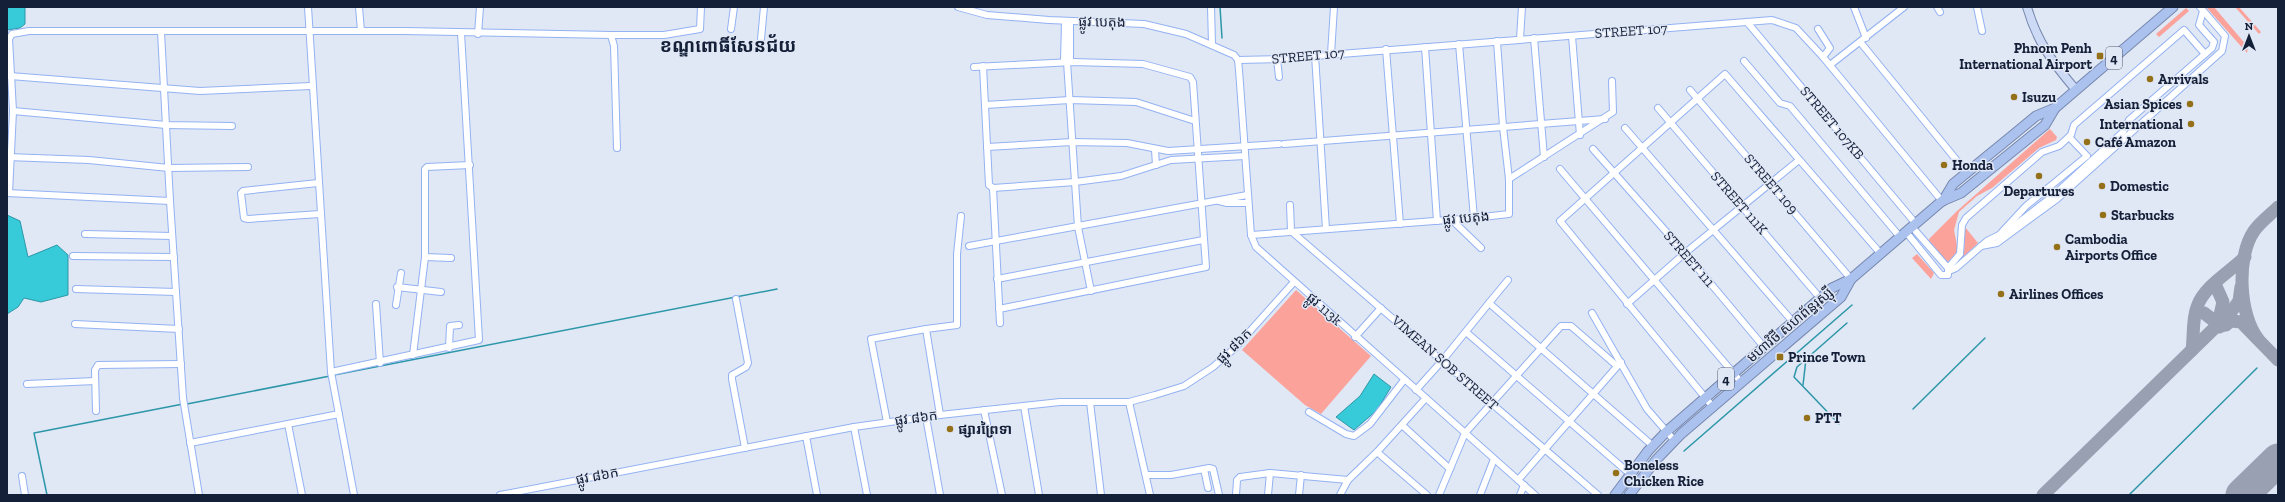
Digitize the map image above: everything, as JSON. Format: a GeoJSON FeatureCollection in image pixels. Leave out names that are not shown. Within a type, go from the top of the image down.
{"type":"FeatureCollection","features":[{"type":"Feature","properties":{"kind":"highway","name":"មហាវិថី សហព័ន្ធរុស្ស៊ី"},"geometry":{"type":"LineString","coordinates":[[1942,202],[1953,184],[2036,116],[2054,108],[2173,7]]}},
{"type":"Feature","properties":{"kind":"highway","name":"មហាវិថី សហព័ន្ធរុស្ស៊ី"},"geometry":{"type":"LineString","coordinates":[[1615,495],[1653,446],[1666,432],[1706,396],[1832,288],[1851,279],[1942,202],[1961,193],[2045,125],[2054,108]]}},
{"type":"Feature","properties":{"kind":"highway","name":"មហាវិថី សហព័ន្ធរុស្ស៊ី"},"geometry":{"type":"LineString","coordinates":[[1629,495],[1656,460],[1674,440],[1841,297],[1851,279]]}},
{"type":"Feature","properties":{"kind":"main road"},"geometry":{"type":"LineString","coordinates":[[2027,7],[2032,27],[2047,54],[2076,90]]}},
{"type":"Feature","properties":{"kind":"street"},"geometry":{"type":"LineString","coordinates":[[308,7],[311,86],[331,375],[354,495]]}},
{"type":"Feature","properties":{"kind":"street"},"geometry":{"type":"LineString","coordinates":[[359,7],[361,31]]}},
{"type":"Feature","properties":{"kind":"street"},"geometry":{"type":"LineString","coordinates":[[478,34],[480,7]]}},
{"type":"Feature","properties":{"kind":"street"},"geometry":{"type":"LineString","coordinates":[[170,201],[8,193],[13,111],[8,39],[12,34],[29,31],[310,33],[361,31],[611,36],[664,35],[700,30],[701,7]]}},
{"type":"Feature","properties":{"kind":"street"},"geometry":{"type":"LineString","coordinates":[[731,29],[734,7]]}},
{"type":"Feature","properties":{"kind":"street"},"geometry":{"type":"LineString","coordinates":[[761,39],[764,7]]}},
{"type":"Feature","properties":{"kind":"street","name":"ផ្លូវ បេតុង"},"geometry":{"type":"LineString","coordinates":[[958,7],[987,16],[1144,24],[1186,34],[1228,51],[1238,60]]}},
{"type":"Feature","properties":{"kind":"street"},"geometry":{"type":"LineString","coordinates":[[1211,7],[1212,44]]}},
{"type":"Feature","properties":{"kind":"street"},"geometry":{"type":"LineString","coordinates":[[1331,54],[1334,7]]}},
{"type":"Feature","properties":{"kind":"street"},"geometry":{"type":"LineString","coordinates":[[1520,40],[1522,7]]}},
{"type":"Feature","properties":{"kind":"street"},"geometry":{"type":"LineString","coordinates":[[1854,7],[1866,38]]}},
{"type":"Feature","properties":{"kind":"street"},"geometry":{"type":"LineString","coordinates":[[1830,64],[1861,43],[1904,7]]}},
{"type":"Feature","properties":{"kind":"street"},"geometry":{"type":"LineString","coordinates":[[1977,7],[1982,31]]}},
{"type":"Feature","properties":{"kind":"street"},"geometry":{"type":"LineString","coordinates":[[1909,230],[1940,272],[1942,268],[1956,268],[1981,246],[2057,199],[2222,51],[2225,36],[2201,9]]}},
{"type":"Feature","properties":{"kind":"street"},"geometry":{"type":"LineString","coordinates":[[1981,246],[1998,243],[2023,221],[2030,212],[2065,184],[2123,132],[2129,120],[2212,48],[2214,42],[2199,25],[2201,9]]}},
{"type":"Feature","properties":{"kind":"street","name":"STREET 107"},"geometry":{"type":"LineString","coordinates":[[1238,60],[1277,59],[1772,20],[1796,28],[1823,56],[1942,202]]}},
{"type":"Feature","properties":{"kind":"street"},"geometry":{"type":"LineString","coordinates":[[1067,21],[1067,62],[1074,182],[1078,227],[1091,291]]}},
{"type":"Feature","properties":{"kind":"street","name":"STREET 107KB"},"geometry":{"type":"LineString","coordinates":[[1747,22],[1909,230]]}},
{"type":"Feature","properties":{"kind":"street"},"geometry":{"type":"LineString","coordinates":[[1818,29],[1830,48],[1823,56]]}},
{"type":"Feature","properties":{"kind":"street"},"geometry":{"type":"LineString","coordinates":[[1948,269],[1960,254],[1962,225],[1966,218],[2042,152],[2059,146],[2069,137],[2074,125],[2184,30],[2206,54]]}},
{"type":"Feature","properties":{"kind":"street"},"geometry":{"type":"LineString","coordinates":[[161,32],[172,236],[183,398],[199,495]]}},
{"type":"Feature","properties":{"kind":"street"},"geometry":{"type":"LineString","coordinates":[[331,375],[413,355],[449,348],[476,341],[480,337],[461,33]]}},
{"type":"Feature","properties":{"kind":"street"},"geometry":{"type":"LineString","coordinates":[[611,36],[614,46],[617,148]]}},
{"type":"Feature","properties":{"kind":"street"},"geometry":{"type":"LineString","coordinates":[[1572,36],[1580,135]]}},
{"type":"Feature","properties":{"kind":"street"},"geometry":{"type":"LineString","coordinates":[[1534,38],[1540,124],[1544,157]]}},
{"type":"Feature","properties":{"kind":"street","name":"ផ្លូវ បេតុង"},"geometry":{"type":"LineString","coordinates":[[1251,234],[1452,220],[1509,214],[1509,179],[1503,127],[1497,41]]}},
{"type":"Feature","properties":{"kind":"street"},"geometry":{"type":"LineString","coordinates":[[1861,43],[1967,173]]}},
{"type":"Feature","properties":{"kind":"street"},"geometry":{"type":"LineString","coordinates":[[1460,44],[1474,218]]}},
{"type":"Feature","properties":{"kind":"street"},"geometry":{"type":"LineString","coordinates":[[1425,47],[1437,221]]}},
{"type":"Feature","properties":{"kind":"street"},"geometry":{"type":"LineString","coordinates":[[1386,50],[1400,224]]}},
{"type":"Feature","properties":{"kind":"street"},"geometry":{"type":"LineString","coordinates":[[1315,56],[1326,229]]}},
{"type":"Feature","properties":{"kind":"street"},"geometry":{"type":"LineString","coordinates":[[1277,59],[1279,77]]}},
{"type":"Feature","properties":{"kind":"street","name":"ផ្លូវ 113k"},"geometry":{"type":"LineString","coordinates":[[1238,60],[1251,234],[1260,252],[1535,495]]}},
{"type":"Feature","properties":{"kind":"street"},"geometry":{"type":"LineString","coordinates":[[1744,61],[1780,103],[1790,106],[1948,269]]}},
{"type":"Feature","properties":{"kind":"street"},"geometry":{"type":"LineString","coordinates":[[974,67],[1067,62],[1143,64],[1190,77],[1193,82],[1196,150],[1206,267],[999,309]]}},
{"type":"Feature","properties":{"kind":"street"},"geometry":{"type":"LineString","coordinates":[[982,66],[989,185],[993,188],[1000,323]]}},
{"type":"Feature","properties":{"kind":"street"},"geometry":{"type":"LineString","coordinates":[[1713,407],[1706,396],[1627,304],[1560,221],[1612,173],[1725,74],[1881,254]]}},
{"type":"Feature","properties":{"kind":"street"},"geometry":{"type":"LineString","coordinates":[[10,76],[200,91],[311,86]]}},
{"type":"Feature","properties":{"kind":"street"},"geometry":{"type":"LineString","coordinates":[[1509,179],[1605,119],[1613,112],[1615,108],[1612,81]]}},
{"type":"Feature","properties":{"kind":"street","name":"STREET 109"},"geometry":{"type":"LineString","coordinates":[[1690,90],[1851,279]]}},
{"type":"Feature","properties":{"kind":"street"},"geometry":{"type":"LineString","coordinates":[[985,105],[1070,100],[1136,102],[1195,121]]}},
{"type":"Feature","properties":{"kind":"street","name":"STREET 111K"},"geometry":{"type":"LineString","coordinates":[[1658,108],[1820,298]]}},
{"type":"Feature","properties":{"kind":"street"},"geometry":{"type":"LineString","coordinates":[[13,111],[166,125],[232,126]]}},
{"type":"Feature","properties":{"kind":"street"},"geometry":{"type":"LineString","coordinates":[[987,147],[1072,142],[1127,143],[1155,150],[1196,150],[1605,119]]}},
{"type":"Feature","properties":{"kind":"street"},"geometry":{"type":"LineString","coordinates":[[1625,128],[1793,322]]}},
{"type":"Feature","properties":{"kind":"street"},"geometry":{"type":"LineString","coordinates":[[2001,234],[2009,223],[2026,206],[2086,156],[2069,137]]}},
{"type":"Feature","properties":{"kind":"street","name":"STREET 111"},"geometry":{"type":"LineString","coordinates":[[1593,149],[1612,173],[1685,253],[1764,347]]}},
{"type":"Feature","properties":{"kind":"street"},"geometry":{"type":"LineString","coordinates":[[1155,150],[1156,165]]}},
{"type":"Feature","properties":{"kind":"street"},"geometry":{"type":"LineString","coordinates":[[993,188],[1074,182],[1121,176],[1171,160],[1245,156]]}},
{"type":"Feature","properties":{"kind":"street"},"geometry":{"type":"LineString","coordinates":[[10,157],[89,160],[169,168],[248,167]]}},
{"type":"Feature","properties":{"kind":"street"},"geometry":{"type":"LineString","coordinates":[[1627,304],[1741,206],[1799,160]]}},
{"type":"Feature","properties":{"kind":"street"},"geometry":{"type":"LineString","coordinates":[[413,355],[425,257],[425,169],[427,167],[470,165]]}},
{"type":"Feature","properties":{"kind":"street"},"geometry":{"type":"LineString","coordinates":[[1560,169],[1741,382]]}},
{"type":"Feature","properties":{"kind":"street"},"geometry":{"type":"LineString","coordinates":[[318,183],[243,191],[242,208],[243,217],[248,219],[320,214]]}},
{"type":"Feature","properties":{"kind":"street"},"geometry":{"type":"LineString","coordinates":[[969,246],[1078,227],[1200,202],[1248,195]]}},
{"type":"Feature","properties":{"kind":"street"},"geometry":{"type":"LineString","coordinates":[[1217,200],[1227,203],[1248,203]]}},
{"type":"Feature","properties":{"kind":"street"},"geometry":{"type":"LineString","coordinates":[[1290,205],[1291,232]]}},
{"type":"Feature","properties":{"kind":"street"},"geometry":{"type":"LineString","coordinates":[[887,422],[871,339],[957,325],[957,254],[961,216]]}},
{"type":"Feature","properties":{"kind":"street"},"geometry":{"type":"LineString","coordinates":[[1452,220],[1481,248]]}},
{"type":"Feature","properties":{"kind":"street","name":"VIMEAN SOB STREET"},"geometry":{"type":"LineString","coordinates":[[1291,232],[1598,495]]}},
{"type":"Feature","properties":{"kind":"street"},"geometry":{"type":"LineString","coordinates":[[85,234],[172,236]]}},
{"type":"Feature","properties":{"kind":"street"},"geometry":{"type":"LineString","coordinates":[[997,279],[1203,240]]}},
{"type":"Feature","properties":{"kind":"street"},"geometry":{"type":"LineString","coordinates":[[73,256],[174,257]]}},
{"type":"Feature","properties":{"kind":"street"},"geometry":{"type":"LineString","coordinates":[[425,257],[450,258]]}},
{"type":"Feature","properties":{"kind":"street"},"geometry":{"type":"LineString","coordinates":[[396,305],[397,287],[401,273]]}},
{"type":"Feature","properties":{"kind":"street"},"geometry":{"type":"LineString","coordinates":[[1416,390],[1442,361],[1508,280]]}},
{"type":"Feature","properties":{"kind":"street","name":"ផ្លូវ ៨៦ក"},"geometry":{"type":"LineString","coordinates":[[500,495],[806,436],[887,422],[1024,406],[1090,402],[1130,402],[1184,386],[1213,367],[1235,348],[1294,282]]}},
{"type":"Feature","properties":{"kind":"street"},"geometry":{"type":"LineString","coordinates":[[397,287],[441,292]]}},
{"type":"Feature","properties":{"kind":"street"},"geometry":{"type":"LineString","coordinates":[[76,289],[176,292]]}},
{"type":"Feature","properties":{"kind":"street"},"geometry":{"type":"LineString","coordinates":[[736,299],[748,363],[746,367],[732,375],[732,379],[745,448]]}},
{"type":"Feature","properties":{"kind":"street"},"geometry":{"type":"LineString","coordinates":[[1490,303],[1653,446]]}},
{"type":"Feature","properties":{"kind":"street"},"geometry":{"type":"LineString","coordinates":[[376,304],[380,363]]}},
{"type":"Feature","properties":{"kind":"street"},"geometry":{"type":"LineString","coordinates":[[1356,337],[1381,308]]}},
{"type":"Feature","properties":{"kind":"street"},"geometry":{"type":"LineString","coordinates":[[1592,313],[1619,364],[1647,409],[1674,440]]}},
{"type":"Feature","properties":{"kind":"street"},"geometry":{"type":"LineString","coordinates":[[75,324],[179,329]]}},
{"type":"Feature","properties":{"kind":"street"},"geometry":{"type":"LineString","coordinates":[[449,348],[450,326],[459,325]]}},
{"type":"Feature","properties":{"kind":"street"},"geometry":{"type":"LineString","coordinates":[[1439,495],[1465,433],[1561,326],[1571,326],[1619,364]]}},
{"type":"Feature","properties":{"kind":"street"},"geometry":{"type":"LineString","coordinates":[[926,329],[940,415]]}},
{"type":"Feature","properties":{"kind":"street"},"geometry":{"type":"LineString","coordinates":[[1466,332],[1630,474]]}},
{"type":"Feature","properties":{"kind":"street"},"geometry":{"type":"LineString","coordinates":[[96,411],[95,370],[98,365],[181,364]]}},
{"type":"Feature","properties":{"kind":"street"},"geometry":{"type":"LineString","coordinates":[[1518,480],[1619,364]]}},
{"type":"Feature","properties":{"kind":"street"},"geometry":{"type":"LineString","coordinates":[[1309,412],[1346,434],[1354,436],[1370,424],[1404,380]]}},
{"type":"Feature","properties":{"kind":"street"},"geometry":{"type":"LineString","coordinates":[[27,384],[95,381]]}},
{"type":"Feature","properties":{"kind":"street"},"geometry":{"type":"LineString","coordinates":[[1340,495],[1348,480],[1377,452],[1426,398]]}},
{"type":"Feature","properties":{"kind":"street"},"geometry":{"type":"LineString","coordinates":[[1090,402],[1101,495]]}},
{"type":"Feature","properties":{"kind":"street"},"geometry":{"type":"LineString","coordinates":[[1130,402],[1147,475],[1150,495]]}},
{"type":"Feature","properties":{"kind":"street"},"geometry":{"type":"LineString","coordinates":[[1024,406],[1039,495]]}},
{"type":"Feature","properties":{"kind":"street"},"geometry":{"type":"LineString","coordinates":[[984,410],[1002,495]]}},
{"type":"Feature","properties":{"kind":"street"},"geometry":{"type":"LineString","coordinates":[[190,443],[339,414]]}},
{"type":"Feature","properties":{"kind":"street"},"geometry":{"type":"LineString","coordinates":[[926,417],[940,495]]}},
{"type":"Feature","properties":{"kind":"street"},"geometry":{"type":"LineString","coordinates":[[288,424],[302,495]]}},
{"type":"Feature","properties":{"kind":"street"},"geometry":{"type":"LineString","coordinates":[[1402,425],[1450,469]]}},
{"type":"Feature","properties":{"kind":"street"},"geometry":{"type":"LineString","coordinates":[[854,427],[867,495]]}},
{"type":"Feature","properties":{"kind":"street"},"geometry":{"type":"LineString","coordinates":[[806,436],[817,495]]}},
{"type":"Feature","properties":{"kind":"street"},"geometry":{"type":"LineString","coordinates":[[1377,452],[1427,495]]}},
{"type":"Feature","properties":{"kind":"street"},"geometry":{"type":"LineString","coordinates":[[1480,495],[1494,459]]}},
{"type":"Feature","properties":{"kind":"street"},"geometry":{"type":"LineString","coordinates":[[1147,475],[1170,475],[1209,468],[1213,470],[1219,495]]}},
{"type":"Feature","properties":{"kind":"street"},"geometry":{"type":"LineString","coordinates":[[1204,469],[1208,488]]}},
{"type":"Feature","properties":{"kind":"street"},"geometry":{"type":"LineString","coordinates":[[1236,495],[1237,480],[1240,477],[1270,473],[1301,474],[1348,480]]}},
{"type":"Feature","properties":{"kind":"street"},"geometry":{"type":"LineString","coordinates":[[1268,495],[1270,473]]}},
{"type":"Feature","properties":{"kind":"street"},"geometry":{"type":"LineString","coordinates":[[1299,495],[1301,474]]}},
{"type":"Feature","properties":{"kind":"street"},"geometry":{"type":"LineString","coordinates":[[22,476],[25,495]]}},
{"type":"Feature","properties":{"kind":"street"},"geometry":{"type":"LineString","coordinates":[[1520,495],[1524,485]]}},
{"type":"Feature","properties":{"kind":"shaded area"},"geometry":{"type":"Polygon","coordinates":[[[2206,7],[2214,7],[2248,47],[2247,53],[2206,7]]]}},
{"type":"Feature","properties":{"kind":"shaded area"},"geometry":{"type":"Polygon","coordinates":[[[2235,7],[2239,7],[2261,32],[2259,34],[2235,7]]]}},
{"type":"Feature","properties":{"kind":"shaded area"},"geometry":{"type":"Polygon","coordinates":[[[2186,8],[2189,11],[2159,37],[2156,34],[2186,8]]]}},
{"type":"Feature","properties":{"kind":"shaded area"},"geometry":{"type":"Polygon","coordinates":[[[2050,129],[2057,137],[2056,140],[2039,148],[1992,188],[1977,196],[1959,212],[1954,230],[1958,251],[1948,262],[1938,257],[1929,243],[1929,239],[1957,211],[2050,129]]]}},
{"type":"Feature","properties":{"kind":"shaded area"},"geometry":{"type":"Polygon","coordinates":[[[1965,227],[1978,243],[1959,261],[1964,253],[1965,227]]]}},
{"type":"Feature","properties":{"kind":"shaded area"},"geometry":{"type":"Polygon","coordinates":[[[1917,254],[1934,273],[1931,279],[1912,258],[1917,254]]]}},
{"type":"Feature","properties":{"kind":"shaded area"},"geometry":{"type":"Polygon","coordinates":[[[1296,290],[1371,356],[1321,414],[1305,405],[1242,350],[1296,290]]]}},
{"type":"Feature","properties":{"kind":"water"},"geometry":{"type":"Polygon","coordinates":[[[7,7],[25,7],[25,24],[20,28],[7,30],[7,7]]]}},
{"type":"Feature","properties":{"kind":"water"},"geometry":{"type":"Polygon","coordinates":[[[7,215],[20,221],[28,257],[57,245],[68,255],[68,295],[41,302],[24,298],[18,307],[7,314],[7,215]]]}},
{"type":"Feature","properties":{"kind":"water"},"geometry":{"type":"Polygon","coordinates":[[[1374,374],[1391,387],[1377,410],[1354,430],[1336,417],[1360,396],[1374,374]]]}},
{"type":"Feature","properties":{"kind":"waterway"},"geometry":{"type":"LineString","coordinates":[[1220,7],[1222,38]]}},
{"type":"Feature","properties":{"kind":"waterway"},"geometry":{"type":"LineString","coordinates":[[334,375],[777,289]]}},
{"type":"Feature","properties":{"kind":"waterway"},"geometry":{"type":"LineString","coordinates":[[1684,451],[1852,305]]}},
{"type":"Feature","properties":{"kind":"waterway"},"geometry":{"type":"LineString","coordinates":[[1839,424],[1794,377],[1797,367],[1847,323]]}},
{"type":"Feature","properties":{"kind":"waterway"},"geometry":{"type":"LineString","coordinates":[[1913,409],[1985,338]]}},
{"type":"Feature","properties":{"kind":"waterway"},"geometry":{"type":"LineString","coordinates":[[1803,385],[1806,359]]}},
{"type":"Feature","properties":{"kind":"waterway"},"geometry":{"type":"LineString","coordinates":[[2129,495],[2257,368]]}},
{"type":"Feature","properties":{"kind":"waterway"},"geometry":{"type":"LineString","coordinates":[[187,404],[330,376]]}},
{"type":"Feature","properties":{"kind":"waterway"},"geometry":{"type":"LineString","coordinates":[[47,495],[34,433],[183,404]]}},
{"type":"Feature","properties":{"kind":"taxiway"},"geometry":{"type":"LineString","coordinates":[[2258,339],[2247,316],[2244,301],[2242,286],[2244,255],[2248,242],[2256,228],[2278,207]]}},
{"type":"Feature","properties":{"kind":"taxiway"},"geometry":{"type":"LineString","coordinates":[[2192,350],[2194,317],[2200,299],[2211,286],[2245,257]]}},
{"type":"Feature","properties":{"kind":"taxiway"},"geometry":{"type":"LineString","coordinates":[[2215,284],[2223,302],[2218,324]]}},
{"type":"Feature","properties":{"kind":"taxiway"},"geometry":{"type":"LineString","coordinates":[[2043,495],[2231,312],[2239,301],[2241,287]]}},
{"type":"Feature","properties":{"kind":"taxiway"},"geometry":{"type":"LineString","coordinates":[[2204,313],[2217,323],[2226,325]]}},
{"type":"Feature","properties":{"kind":"taxiway"},"geometry":{"type":"LineString","coordinates":[[2219,327],[2232,321],[2241,322],[2278,360]]}},
{"type":"Feature","properties":{"kind":"runway"},"geometry":{"type":"LineString","coordinates":[[2242,495],[2278,460]]}},
{"type":"Feature","properties":{"kind":"place","name":"Phnom Penh International Airport"},"geometry":{"type":"Point","coordinates":[2100,56]}},
{"type":"Feature","properties":{"kind":"place","name":"Arrivals"},"geometry":{"type":"Point","coordinates":[2150,79]}},
{"type":"Feature","properties":{"kind":"place","name":"Isuzu"},"geometry":{"type":"Point","coordinates":[2014,97]}},
{"type":"Feature","properties":{"kind":"place","name":"Asian Spices"},"geometry":{"type":"Point","coordinates":[2190,104]}},
{"type":"Feature","properties":{"kind":"place","name":"International"},"geometry":{"type":"Point","coordinates":[2191,124]}},
{"type":"Feature","properties":{"kind":"place","name":"Café Amazon"},"geometry":{"type":"Point","coordinates":[2087,142]}},
{"type":"Feature","properties":{"kind":"place","name":"Honda"},"geometry":{"type":"Point","coordinates":[1944,165]}},
{"type":"Feature","properties":{"kind":"place","name":"Departures"},"geometry":{"type":"Point","coordinates":[2039,176]}},
{"type":"Feature","properties":{"kind":"place","name":"Domestic"},"geometry":{"type":"Point","coordinates":[2102,186]}},
{"type":"Feature","properties":{"kind":"place","name":"Starbucks"},"geometry":{"type":"Point","coordinates":[2103,215]}},
{"type":"Feature","properties":{"kind":"place","name":"Cambodia Airports Office"},"geometry":{"type":"Point","coordinates":[2057,247]}},
{"type":"Feature","properties":{"kind":"place","name":"Airlines Offices"},"geometry":{"type":"Point","coordinates":[2001,294]}},
{"type":"Feature","properties":{"kind":"place","name":"Prince Town"},"geometry":{"type":"Point","coordinates":[1780,357]}},
{"type":"Feature","properties":{"kind":"place","name":"PTT"},"geometry":{"type":"Point","coordinates":[1807,418]}},
{"type":"Feature","properties":{"kind":"place","name":"ផ្សារព្រៃទា"},"geometry":{"type":"Point","coordinates":[950,429]}},
{"type":"Feature","properties":{"kind":"place","name":"Boneless Chicken Rice"},"geometry":{"type":"Point","coordinates":[1616,473]}},
{"type":"Feature","properties":{"kind":"district","name":"ខណ្ឌពោធិ៍សែនជ័យ"},"geometry":{"type":"Point","coordinates":[728,46]}}]}
